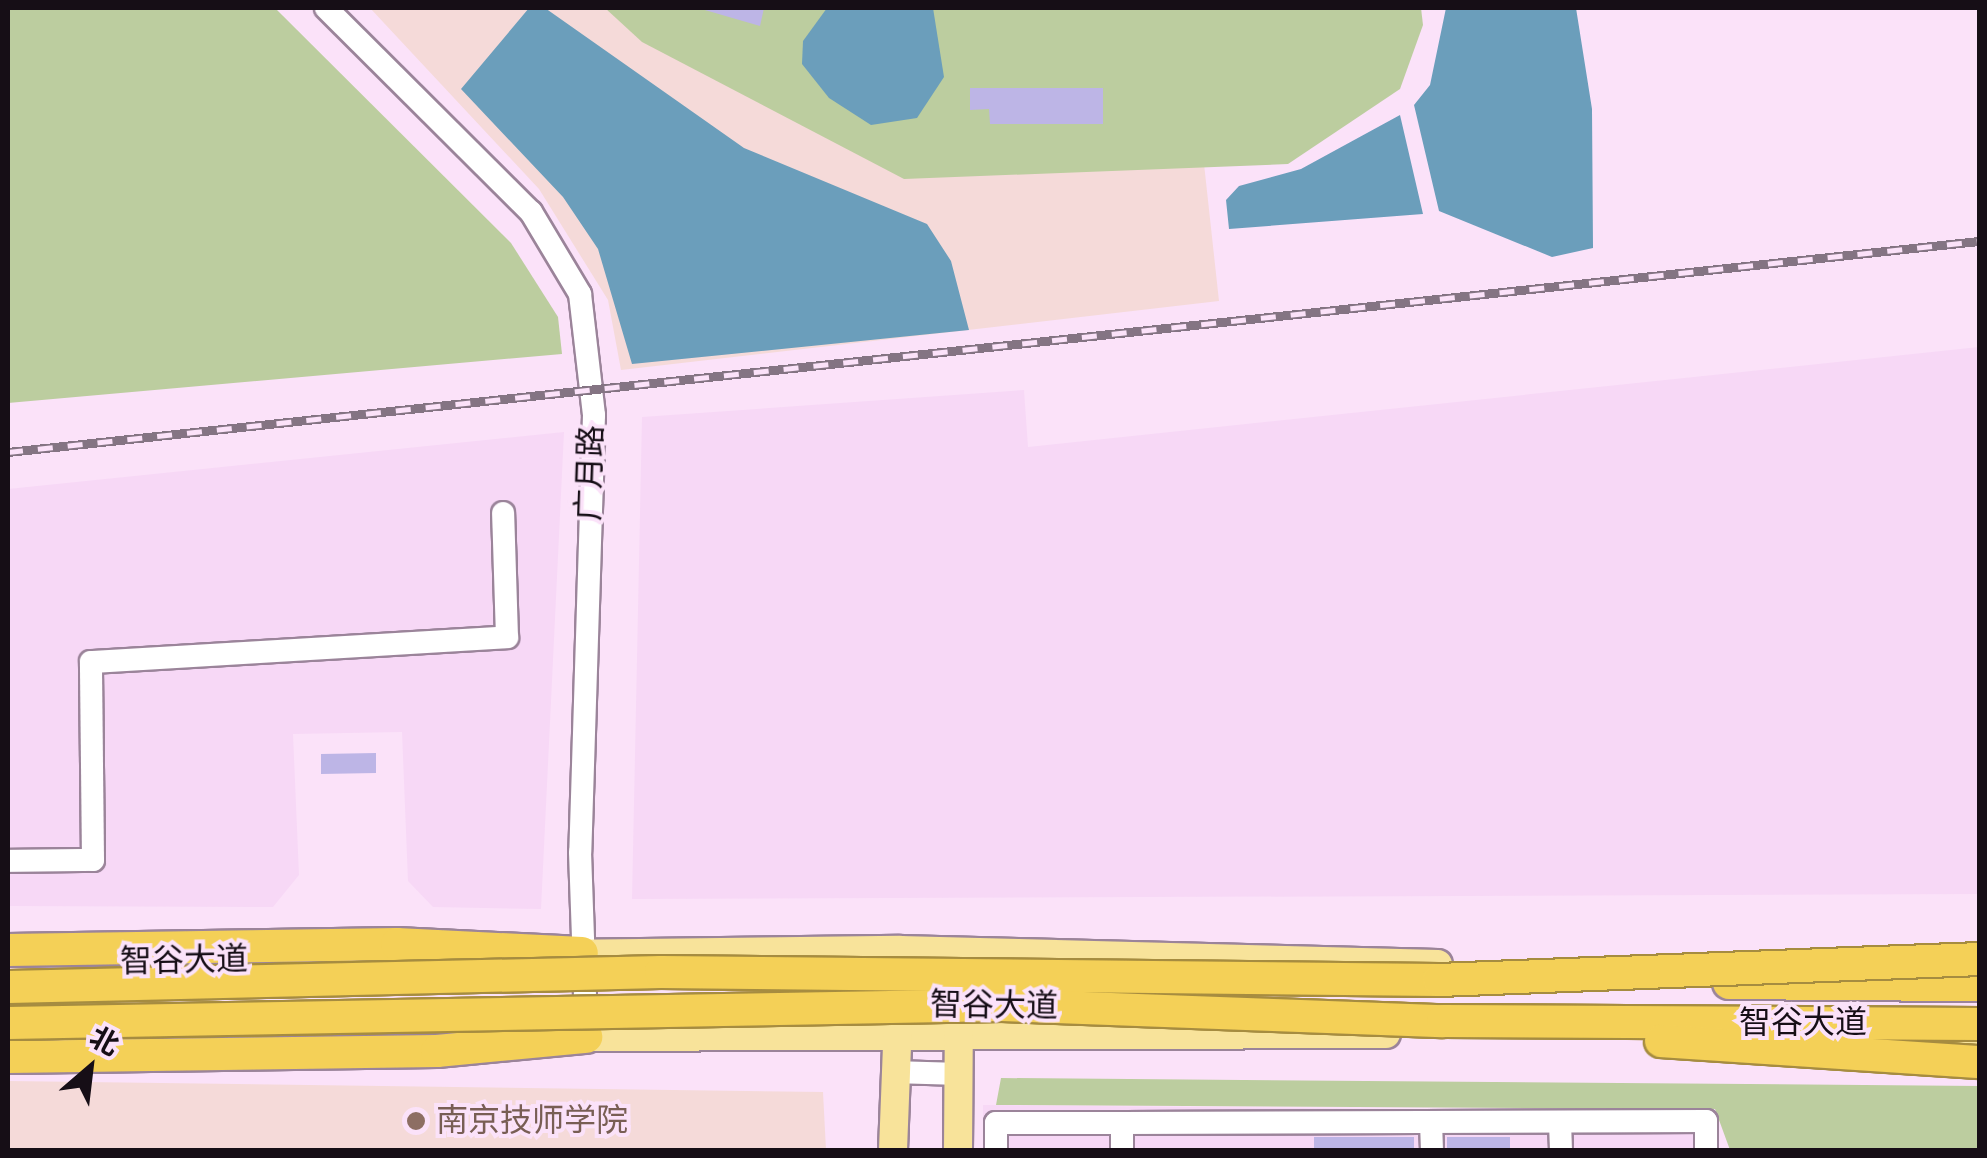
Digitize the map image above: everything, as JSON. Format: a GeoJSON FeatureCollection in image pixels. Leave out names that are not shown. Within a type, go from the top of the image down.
{"type":"FeatureCollection","features":[{"type":"Feature","properties":{"kind":"highway"},"geometry":{"type":"LineString","coordinates":[[8,950],[256,946],[582,953]]}},
{"type":"Feature","properties":{"kind":"highway"},"geometry":{"type":"LineString","coordinates":[[1440,980],[1980,959]]}},
{"type":"Feature","properties":{"kind":"highway","name":"智谷大道"},"geometry":{"type":"LineString","coordinates":[[8,986],[661,972],[1980,986]]}},
{"type":"Feature","properties":{"kind":"highway","name":"智谷大道"},"geometry":{"type":"LineString","coordinates":[[8,1023],[964,1005],[1443,1021],[1980,1024]]}},
{"type":"Feature","properties":{"kind":"highway"},"geometry":{"type":"LineString","coordinates":[[1443,1021],[1980,1062]]}},
{"type":"Feature","properties":{"kind":"highway"},"geometry":{"type":"LineString","coordinates":[[8,1057],[269,1057],[586,1038]]}},
{"type":"Feature","properties":{"kind":"main road"},"geometry":{"type":"LineString","coordinates":[[893,1150],[900,950]]}},
{"type":"Feature","properties":{"kind":"main road","name":"智谷大道"},"geometry":{"type":"LineString","coordinates":[[8,965],[960,950],[1980,971]]}},
{"type":"Feature","properties":{"kind":"main road"},"geometry":{"type":"LineString","coordinates":[[958,1150],[960,950]]}},
{"type":"Feature","properties":{"kind":"main road","name":"智谷大道"},"geometry":{"type":"LineString","coordinates":[[8,1041],[959,1034],[1980,1041]]}},
{"type":"Feature","properties":{"kind":"street","name":"广月路"},"geometry":{"type":"LineString","coordinates":[[326,8],[531,212],[580,294],[594,415],[582,953],[586,1038]]}},
{"type":"Feature","properties":{"kind":"street"},"geometry":{"type":"LineString","coordinates":[[8,861],[93,860],[91,662],[507,637],[503,513]]}},
{"type":"Feature","properties":{"kind":"street"},"geometry":{"type":"LineString","coordinates":[[896,1072],[958,1074]]}},
{"type":"Feature","properties":{"kind":"street"},"geometry":{"type":"LineString","coordinates":[[996,1150],[996,1124],[1706,1121],[1706,1150]]}},
{"type":"Feature","properties":{"kind":"street"},"geometry":{"type":"LineString","coordinates":[[1432,1122],[1432,1150]]}},
{"type":"Feature","properties":{"kind":"street"},"geometry":{"type":"LineString","coordinates":[[1560,1122],[1561,1150]]}},
{"type":"Feature","properties":{"kind":"street"},"geometry":{"type":"LineString","coordinates":[[1122,1123],[1122,1150]]}},
{"type":"Feature","properties":{"kind":"shaded area"},"geometry":{"type":"Polygon","coordinates":[[[370,8],[1187,8],[1219,301],[621,370],[608,300],[539,189],[370,8]]]}},
{"type":"Feature","properties":{"kind":"shaded area"},"geometry":{"type":"Polygon","coordinates":[[[1979,347],[1979,894],[632,899],[642,417],[1024,390],[1028,447],[1979,347]]]}},
{"type":"Feature","properties":{"kind":"shaded area"},"geometry":{"type":"Polygon","coordinates":[[[564,432],[541,909],[433,907],[408,881],[402,732],[293,734],[299,875],[273,907],[8,906],[8,489],[564,432]]]}},
{"type":"Feature","properties":{"kind":"shaded area","name":"南京技师学院"},"geometry":{"type":"Polygon","coordinates":[[[8,1081],[823,1092],[826,1150],[8,1150],[8,1081]]]}},
{"type":"Feature","properties":{"kind":"shaded area"},"geometry":{"type":"Polygon","coordinates":[[[983,1105],[1715,1112],[1715,1150],[983,1150],[983,1105]]]}},
{"type":"Feature","properties":{"kind":"green space"},"geometry":{"type":"Polygon","coordinates":[[[8,8],[275,8],[511,243],[558,317],[562,354],[8,403],[8,8]]]}},
{"type":"Feature","properties":{"kind":"green space"},"geometry":{"type":"Polygon","coordinates":[[[605,8],[1421,8],[1423,25],[1400,89],[1288,164],[904,179],[642,42],[605,8]]]}},
{"type":"Feature","properties":{"kind":"green space"},"geometry":{"type":"Polygon","coordinates":[[[1001,1078],[1979,1086],[1979,1150],[1730,1150],[1715,1109],[996,1105],[1001,1078]]]}},
{"type":"Feature","properties":{"kind":"water"},"geometry":{"type":"Polygon","coordinates":[[[529,8],[545,8],[744,148],[927,224],[951,261],[969,330],[632,364],[598,249],[563,197],[461,89],[529,8]]]}},
{"type":"Feature","properties":{"kind":"water"},"geometry":{"type":"Polygon","coordinates":[[[827,8],[933,8],[944,77],[917,118],[871,125],[829,98],[802,64],[803,41],[827,8]]]}},
{"type":"Feature","properties":{"kind":"water"},"geometry":{"type":"Polygon","coordinates":[[[1446,8],[1576,8],[1592,109],[1593,248],[1552,257],[1439,211],[1414,105],[1430,85],[1446,8]]]}},
{"type":"Feature","properties":{"kind":"water"},"geometry":{"type":"Polygon","coordinates":[[[1400,115],[1423,214],[1229,229],[1226,200],[1239,186],[1301,169],[1400,115]]]}},
{"type":"Feature","properties":{"kind":"building"},"geometry":{"type":"Polygon","coordinates":[[[698,8],[764,8],[760,26],[698,8]]]}},
{"type":"Feature","properties":{"kind":"building"},"geometry":{"type":"Polygon","coordinates":[[[970,88],[1103,88],[1103,124],[990,124],[989,109],[970,110],[970,88]]]}},
{"type":"Feature","properties":{"kind":"building"},"geometry":{"type":"Polygon","coordinates":[[[376,753],[376,773],[321,774],[321,754],[376,753]]]}},
{"type":"Feature","properties":{"kind":"building"},"geometry":{"type":"Polygon","coordinates":[[[1314,1137],[1414,1137],[1414,1150],[1314,1150],[1314,1137]]]}},
{"type":"Feature","properties":{"kind":"building"},"geometry":{"type":"Polygon","coordinates":[[[1447,1137],[1510,1137],[1510,1150],[1447,1150],[1447,1137]]]}},
{"type":"Feature","properties":{"kind":"railway"},"geometry":{"type":"LineString","coordinates":[[8,452],[1980,241]]}},
{"type":"Feature","properties":{"kind":"place","name":"南京技师学院"},"geometry":{"type":"Point","coordinates":[416,1121]}}]}
